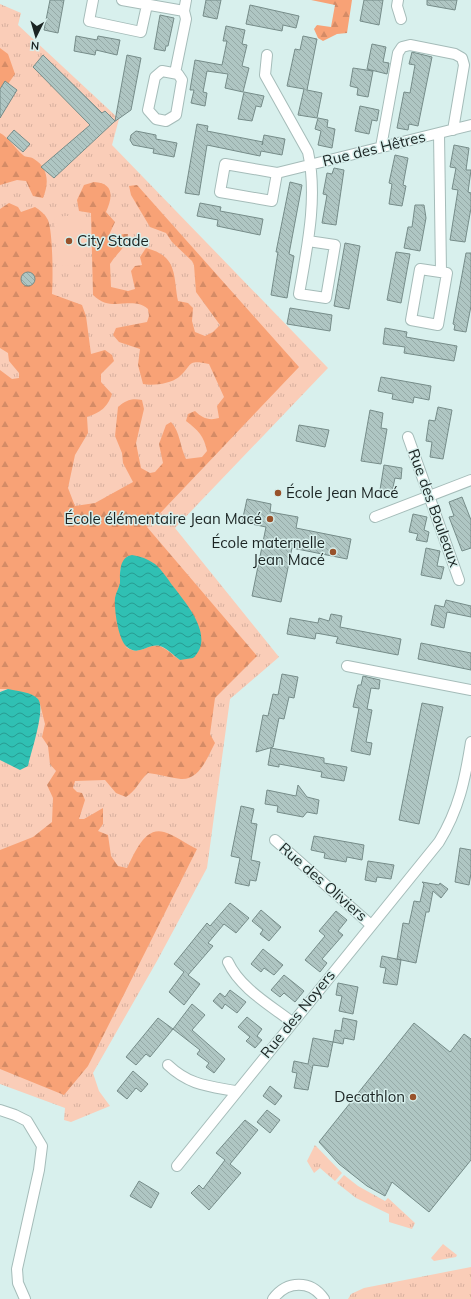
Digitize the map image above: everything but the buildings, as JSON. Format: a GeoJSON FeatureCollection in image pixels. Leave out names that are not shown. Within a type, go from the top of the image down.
{"type":"FeatureCollection","features":[{"type":"Feature","properties":{"kind":"street"},"geometry":{"type":"LineString","coordinates":[[93,0],[89,21],[141,32],[147,5]]}},
{"type":"Feature","properties":{"kind":"street"},"geometry":{"type":"LineString","coordinates":[[122,0],[184,11]]}},
{"type":"Feature","properties":{"kind":"street"},"geometry":{"type":"LineString","coordinates":[[175,73],[186,19],[184,11],[186,0]]}},
{"type":"Feature","properties":{"kind":"street"},"geometry":{"type":"LineString","coordinates":[[398,0],[397,6],[400,19]]}},
{"type":"Feature","properties":{"kind":"street"},"geometry":{"type":"LineString","coordinates":[[381,147],[398,53],[402,47],[410,45],[456,54],[462,58],[464,65],[452,130]]}},
{"type":"Feature","properties":{"kind":"street"},"geometry":{"type":"LineString","coordinates":[[267,55],[265,75],[308,152],[311,165],[312,176],[308,241],[299,294],[326,298],[335,245],[308,241]]}},
{"type":"Feature","properties":{"kind":"street"},"geometry":{"type":"LineString","coordinates":[[162,71],[175,73],[182,80],[176,116],[166,121],[156,119],[148,110],[155,77],[162,71]]}},
{"type":"Feature","properties":{"kind":"street","name":"Rue des Hêtres"},"geometry":{"type":"LineString","coordinates":[[278,173],[272,201],[220,192],[226,164],[278,173],[471,125]]}},
{"type":"Feature","properties":{"kind":"street"},"geometry":{"type":"LineString","coordinates":[[438,133],[441,272]]}},
{"type":"Feature","properties":{"kind":"street"},"geometry":{"type":"LineString","coordinates":[[420,269],[441,272],[447,273],[438,325],[411,320],[420,269]]}},
{"type":"Feature","properties":{"kind":"street","name":"Rue des Bouleaux"},"geometry":{"type":"LineString","coordinates":[[408,437],[459,580]]}},
{"type":"Feature","properties":{"kind":"street"},"geometry":{"type":"LineString","coordinates":[[375,517],[471,480]]}},
{"type":"Feature","properties":{"kind":"street"},"geometry":{"type":"LineString","coordinates":[[347,666],[471,690]]}},
{"type":"Feature","properties":{"kind":"street","name":"Rue des Noyers"},"geometry":{"type":"LineString","coordinates":[[177,1166],[235,1091],[439,842],[458,807],[464,785],[471,742]]}},
{"type":"Feature","properties":{"kind":"street","name":"Rue des Oliviers"},"geometry":{"type":"LineString","coordinates":[[275,840],[371,925]]}},
{"type":"Feature","properties":{"kind":"street"},"geometry":{"type":"LineString","coordinates":[[228,962],[234,974],[242,982],[292,1022]]}},
{"type":"Feature","properties":{"kind":"street"},"geometry":{"type":"LineString","coordinates":[[168,1065],[180,1076],[191,1082],[235,1091]]}},
{"type":"Feature","properties":{"kind":"street"},"geometry":{"type":"LineString","coordinates":[[0,1110],[16,1115],[27,1121],[42,1146],[40,1170],[17,1269],[18,1284],[26,1299]]}},
{"type":"Feature","properties":{"kind":"street"},"geometry":{"type":"LineString","coordinates":[[272,1299],[281,1290],[290,1285],[302,1284],[312,1287],[319,1292],[324,1299]]}},
{"type":"Feature","properties":{"kind":"green space"},"geometry":{"type":"Polygon","coordinates":[[[311,0],[352,0],[347,33],[337,34],[323,41],[318,38],[314,29],[317,25],[331,27],[335,5],[311,0]]]}},
{"type":"Feature","properties":{"kind":"green space"},"geometry":{"type":"Polygon","coordinates":[[[0,4],[21,13],[18,25],[119,119],[112,145],[328,368],[175,528],[279,657],[230,699],[207,868],[157,961],[93,1073],[99,1091],[110,1106],[71,1122],[64,1120],[65,1108],[0,1084],[0,4]]]}},
{"type":"Feature","properties":{"kind":"green space"},"geometry":{"type":"Polygon","coordinates":[[[0,48],[8,54],[15,74],[8,84],[0,89],[0,48]]]}},
{"type":"Feature","properties":{"kind":"green space"},"geometry":{"type":"Polygon","coordinates":[[[0,133],[6,137],[23,155],[34,159],[43,167],[47,182],[43,198],[33,196],[26,181],[17,180],[0,185],[0,133]]]}},
{"type":"Feature","properties":{"kind":"green space"},"geometry":{"type":"Polygon","coordinates":[[[94,182],[101,183],[108,188],[111,196],[106,212],[115,222],[109,235],[114,237],[128,234],[126,243],[110,264],[111,287],[128,291],[135,289],[131,271],[135,266],[142,265],[140,257],[146,248],[164,256],[169,261],[174,275],[178,301],[188,303],[193,308],[192,321],[195,332],[205,336],[213,332],[220,325],[196,292],[194,265],[192,261],[172,242],[166,233],[150,227],[131,195],[129,186],[137,185],[299,367],[147,527],[257,656],[215,698],[210,734],[215,743],[202,766],[193,776],[181,779],[148,773],[126,797],[116,793],[105,780],[75,781],[73,788],[77,792],[82,793],[85,800],[79,819],[84,819],[103,808],[103,824],[98,831],[108,835],[111,856],[118,866],[127,868],[145,837],[157,831],[168,833],[197,849],[88,1066],[64,1095],[0,1069],[0,850],[33,837],[52,822],[53,798],[47,785],[56,771],[50,764],[48,746],[42,737],[45,724],[40,704],[8,689],[0,689],[0,370],[12,379],[19,378],[19,373],[9,361],[8,353],[0,348],[0,209],[9,203],[18,207],[21,212],[35,207],[41,211],[48,220],[52,245],[52,294],[82,305],[86,316],[91,354],[105,350],[112,355],[114,361],[101,374],[101,382],[112,394],[110,399],[103,409],[87,417],[88,433],[75,455],[68,488],[75,506],[95,503],[133,482],[123,463],[122,453],[115,436],[118,407],[126,401],[132,399],[142,400],[144,409],[136,443],[141,468],[150,473],[155,472],[163,463],[159,444],[166,425],[171,422],[178,434],[186,459],[202,457],[207,451],[206,446],[200,434],[186,421],[188,414],[195,411],[206,418],[219,418],[217,406],[224,397],[209,364],[197,362],[191,364],[179,377],[171,381],[156,385],[143,384],[138,365],[140,349],[119,342],[113,335],[116,328],[147,322],[149,316],[148,309],[142,305],[107,303],[93,295],[91,213],[79,211],[77,200],[84,185],[94,182]],[[128,556],[125,559],[120,570],[120,584],[115,603],[126,647],[135,651],[151,646],[159,646],[180,660],[153,563],[137,556],[128,556]]]}},
{"type":"Feature","properties":{"kind":"green space","name":"City Stade"},"geometry":{"type":"Polygon","coordinates":[[[80,215],[85,264],[58,266],[54,217],[80,215]]]}},
{"type":"Feature","properties":{"kind":"green space"},"geometry":{"type":"Polygon","coordinates":[[[315,1145],[342,1173],[335,1181],[320,1168],[314,1173],[307,1161],[315,1145]]]}},
{"type":"Feature","properties":{"kind":"green space"},"geometry":{"type":"Polygon","coordinates":[[[344,1175],[358,1186],[385,1201],[388,1198],[415,1223],[412,1229],[389,1222],[389,1214],[356,1198],[337,1183],[344,1175]]]}},
{"type":"Feature","properties":{"kind":"green space"},"geometry":{"type":"Polygon","coordinates":[[[443,1244],[457,1255],[456,1257],[434,1261],[431,1258],[443,1244]]]}},
{"type":"Feature","properties":{"kind":"green space"},"geometry":{"type":"Polygon","coordinates":[[[471,1267],[471,1299],[348,1299],[351,1294],[364,1288],[471,1267]]]}},
{"type":"Feature","properties":{"kind":"water"},"geometry":{"type":"Polygon","coordinates":[[[132,555],[147,559],[158,566],[191,610],[200,630],[201,640],[199,650],[193,658],[180,660],[168,650],[160,646],[151,646],[136,651],[131,650],[121,638],[117,624],[115,598],[120,583],[120,570],[122,562],[128,556],[132,555]]]}},
{"type":"Feature","properties":{"kind":"water"},"geometry":{"type":"Polygon","coordinates":[[[8,689],[32,695],[38,699],[40,704],[39,721],[28,766],[20,770],[0,760],[0,692],[8,689]]]}},
{"type":"Feature","properties":{"kind":"place","name":"City Stade"},"geometry":{"type":"Point","coordinates":[69,241]}},
{"type":"Feature","properties":{"kind":"place","name":"École Jean Macé"},"geometry":{"type":"Point","coordinates":[278,493]}},
{"type":"Feature","properties":{"kind":"place","name":"École élémentaire Jean Macé"},"geometry":{"type":"Point","coordinates":[270,519]}},
{"type":"Feature","properties":{"kind":"place","name":"École maternelle Jean Macé"},"geometry":{"type":"Point","coordinates":[333,552]}},
{"type":"Feature","properties":{"kind":"place","name":"Decathlon"},"geometry":{"type":"Point","coordinates":[413,1097]}}]}
